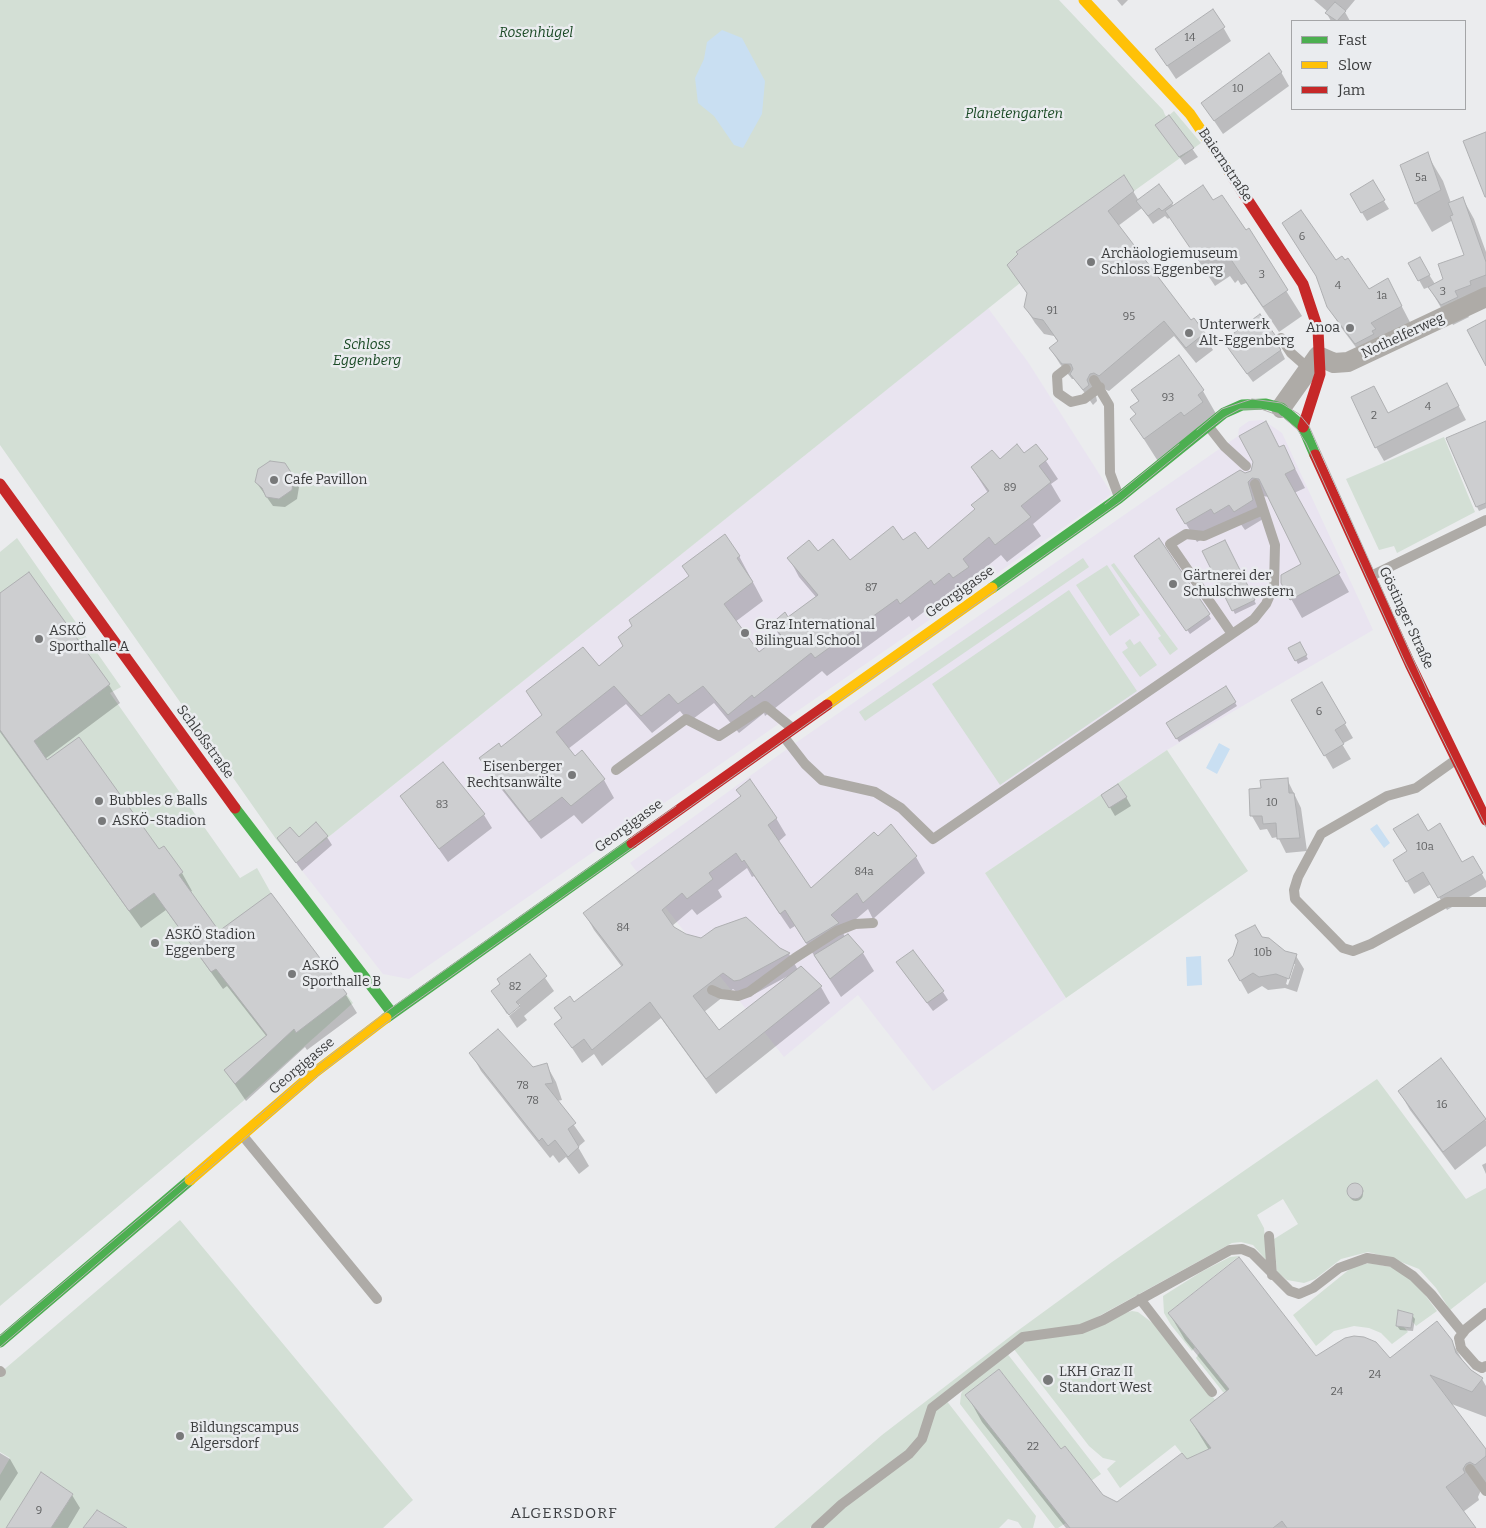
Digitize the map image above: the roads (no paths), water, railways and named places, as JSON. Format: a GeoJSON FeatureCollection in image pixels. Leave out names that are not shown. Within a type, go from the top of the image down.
{"type":"FeatureCollection","features":[{"type":"Feature","properties":{"kind":"main road","name":"Baiernstraße"},"geometry":{"type":"LineString","coordinates":[[1084,0],[1190,114],[1264,223],[1302,284],[1316,317],[1319,342],[1313,362],[1320,374],[1303,427]]}},
{"type":"Feature","properties":{"kind":"main road","name":"Georgigasse"},"geometry":{"type":"LineString","coordinates":[[0,1342],[243,1136],[314,1073],[392,1013],[1119,498],[1224,413],[1242,405],[1266,404],[1281,408]]}},
{"type":"Feature","properties":{"kind":"main road"},"geometry":{"type":"LineString","coordinates":[[1281,408],[1303,427]]}},
{"type":"Feature","properties":{"kind":"main road","name":"Göstinger Straße"},"geometry":{"type":"LineString","coordinates":[[1303,427],[1370,576],[1486,820]]}},
{"type":"Feature","properties":{"kind":"main road","name":"Schloßstraße"},"geometry":{"type":"LineString","coordinates":[[0,484],[245,822],[392,1013]]}},
{"type":"Feature","properties":{"kind":"street","name":"Nothelferweg"},"geometry":{"type":"LineString","coordinates":[[1313,362],[1340,364],[1348,362],[1486,297]]}},
{"type":"Feature","properties":{"kind":"street"},"geometry":{"type":"LineString","coordinates":[[1281,408],[1313,362]]}},
{"type":"Feature","properties":{"kind":"lane"},"geometry":{"type":"LineString","coordinates":[[1281,338],[1291,353],[1313,362]]}},
{"type":"Feature","properties":{"kind":"lane"},"geometry":{"type":"LineString","coordinates":[[1066,369],[1057,376],[1058,393],[1071,402],[1084,399],[1097,383],[1110,405],[1110,473],[1119,498]]}},
{"type":"Feature","properties":{"kind":"lane"},"geometry":{"type":"LineString","coordinates":[[1208,425],[1224,446],[1246,466]]}},
{"type":"Feature","properties":{"kind":"lane"},"geometry":{"type":"LineString","coordinates":[[783,736],[805,764],[822,780],[875,792],[901,808],[933,839],[1254,619],[1266,604],[1274,586],[1275,545],[1255,484]]}},
{"type":"Feature","properties":{"kind":"lane"},"geometry":{"type":"LineString","coordinates":[[1232,634],[1170,544],[1186,534],[1204,536],[1263,510]]}},
{"type":"Feature","properties":{"kind":"lane"},"geometry":{"type":"LineString","coordinates":[[1370,576],[1486,520]]}},
{"type":"Feature","properties":{"kind":"lane"},"geometry":{"type":"LineString","coordinates":[[616,770],[686,719],[719,736],[765,706],[793,729]]}},
{"type":"Feature","properties":{"kind":"lane"},"geometry":{"type":"LineString","coordinates":[[1456,759],[1416,788],[1387,796],[1321,834],[1298,877],[1294,890],[1295,899],[1343,948],[1354,951],[1371,944],[1447,902],[1486,902]]}},
{"type":"Feature","properties":{"kind":"lane"},"geometry":{"type":"LineString","coordinates":[[712,990],[720,994],[738,996],[749,992],[795,958],[837,931],[855,924],[873,923]]}},
{"type":"Feature","properties":{"kind":"lane"},"geometry":{"type":"LineString","coordinates":[[243,1136],[377,1299]]}},
{"type":"Feature","properties":{"kind":"lane"},"geometry":{"type":"LineString","coordinates":[[1269,1236],[1272,1275]]}},
{"type":"Feature","properties":{"kind":"lane"},"geometry":{"type":"LineString","coordinates":[[816,1528],[842,1504],[909,1454],[922,1438],[932,1408],[1023,1337],[1081,1329],[1103,1320],[1230,1250],[1242,1249],[1252,1253],[1290,1291],[1299,1294],[1313,1288],[1339,1268],[1367,1258],[1392,1262],[1413,1276],[1431,1294],[1463,1333]]}},
{"type":"Feature","properties":{"kind":"lane"},"geometry":{"type":"LineString","coordinates":[[1140,1299],[1212,1392]]}},
{"type":"Feature","properties":{"kind":"lane"},"geometry":{"type":"LineString","coordinates":[[1486,1313],[1459,1338],[1461,1348],[1476,1365],[1482,1368],[1486,1366]]}},
{"type":"Feature","properties":{"kind":"lane"},"geometry":{"type":"LineString","coordinates":[[1470,1469],[1486,1491]]}},
{"type":"Feature","properties":{"kind":"water"},"geometry":{"type":"Polygon","coordinates":[[[722,30],[742,38],[765,81],[762,114],[743,148],[734,145],[714,116],[698,103],[695,78],[704,59],[707,42],[722,30]]]}},
{"type":"Feature","properties":{"kind":"water"},"geometry":{"type":"Polygon","coordinates":[[[1219,743],[1230,749],[1217,774],[1206,768],[1219,743]]]}},
{"type":"Feature","properties":{"kind":"water"},"geometry":{"type":"Polygon","coordinates":[[[1377,824],[1390,843],[1384,848],[1370,829],[1377,824]]]}},
{"type":"Feature","properties":{"kind":"water"},"geometry":{"type":"Polygon","coordinates":[[[1201,956],[1202,985],[1187,986],[1186,957],[1201,956]]]}},
{"type":"Feature","properties":{"kind":"tram line"},"geometry":{"type":"LineString","coordinates":[[1197,430],[1222,409],[1252,399],[1281,403],[1299,414],[1309,426],[1430,697]]}},
{"type":"Feature","properties":{"kind":"tram line"},"geometry":{"type":"LineString","coordinates":[[0,1347],[317,1076],[395,1016],[1120,502],[1208,430],[1225,417],[1240,409],[1261,409],[1283,417],[1297,429],[1306,443],[1405,662],[1486,827]]}},
{"type":"Feature","properties":{"kind":"tram line"},"geometry":{"type":"LineString","coordinates":[[1105,504],[1179,444]]}},
{"type":"Feature","properties":{"kind":"tram line"},"geometry":{"type":"LineString","coordinates":[[255,1119],[311,1070],[390,1009],[676,806]]}},
{"type":"Feature","properties":{"kind":"tram line"},"geometry":{"type":"LineString","coordinates":[[0,1336],[212,1157]]}},
{"type":"Feature","properties":{"kind":"place","name":"Archäologiemuseum Schloss Eggenberg"},"geometry":{"type":"Point","coordinates":[1091,262]}},
{"type":"Feature","properties":{"kind":"place","name":"Anoa"},"geometry":{"type":"Point","coordinates":[1350,328]}},
{"type":"Feature","properties":{"kind":"place","name":"Unterwerk Alt-Eggenberg"},"geometry":{"type":"Point","coordinates":[1189,333]}},
{"type":"Feature","properties":{"kind":"place","name":"Cafe Pavillon"},"geometry":{"type":"Point","coordinates":[274,480]}},
{"type":"Feature","properties":{"kind":"place","name":"Gärtnerei der Schulschwestern"},"geometry":{"type":"Point","coordinates":[1173,584]}},
{"type":"Feature","properties":{"kind":"place","name":"Graz International Bilingual School"},"geometry":{"type":"Point","coordinates":[745,633]}},
{"type":"Feature","properties":{"kind":"place","name":"ASKÖ Sporthalle A"},"geometry":{"type":"Point","coordinates":[39,639]}},
{"type":"Feature","properties":{"kind":"place","name":"Eisenberger Rechtsanwälte"},"geometry":{"type":"Point","coordinates":[572,775]}},
{"type":"Feature","properties":{"kind":"place","name":"Bubbles & Balls"},"geometry":{"type":"Point","coordinates":[99,801]}},
{"type":"Feature","properties":{"kind":"place","name":"ASKÖ-Stadion"},"geometry":{"type":"Point","coordinates":[102,821]}},
{"type":"Feature","properties":{"kind":"place","name":"ASKÖ Stadion Eggenberg"},"geometry":{"type":"Point","coordinates":[155,943]}},
{"type":"Feature","properties":{"kind":"place","name":"ASKÖ Sporthalle B"},"geometry":{"type":"Point","coordinates":[292,974]}},
{"type":"Feature","properties":{"kind":"place","name":"LKH Graz II Standort West"},"geometry":{"type":"Point","coordinates":[1048,1380]}},
{"type":"Feature","properties":{"kind":"place","name":"Bildungscampus Algersdorf"},"geometry":{"type":"Point","coordinates":[180,1436]}},
{"type":"Feature","properties":{"kind":"district","name":"ALGERSDORF"},"geometry":{"type":"Point","coordinates":[564,1514]}},
{"type":"Feature","properties":{"kind":"park label","name":"Rosenhügel"},"geometry":{"type":"Point","coordinates":[536,33]}},
{"type":"Feature","properties":{"kind":"park label","name":"Planetengarten"},"geometry":{"type":"Point","coordinates":[1014,114]}},
{"type":"Feature","properties":{"kind":"park label","name":"Schloss Eggenberg"},"geometry":{"type":"Point","coordinates":[367,354]}}]}
